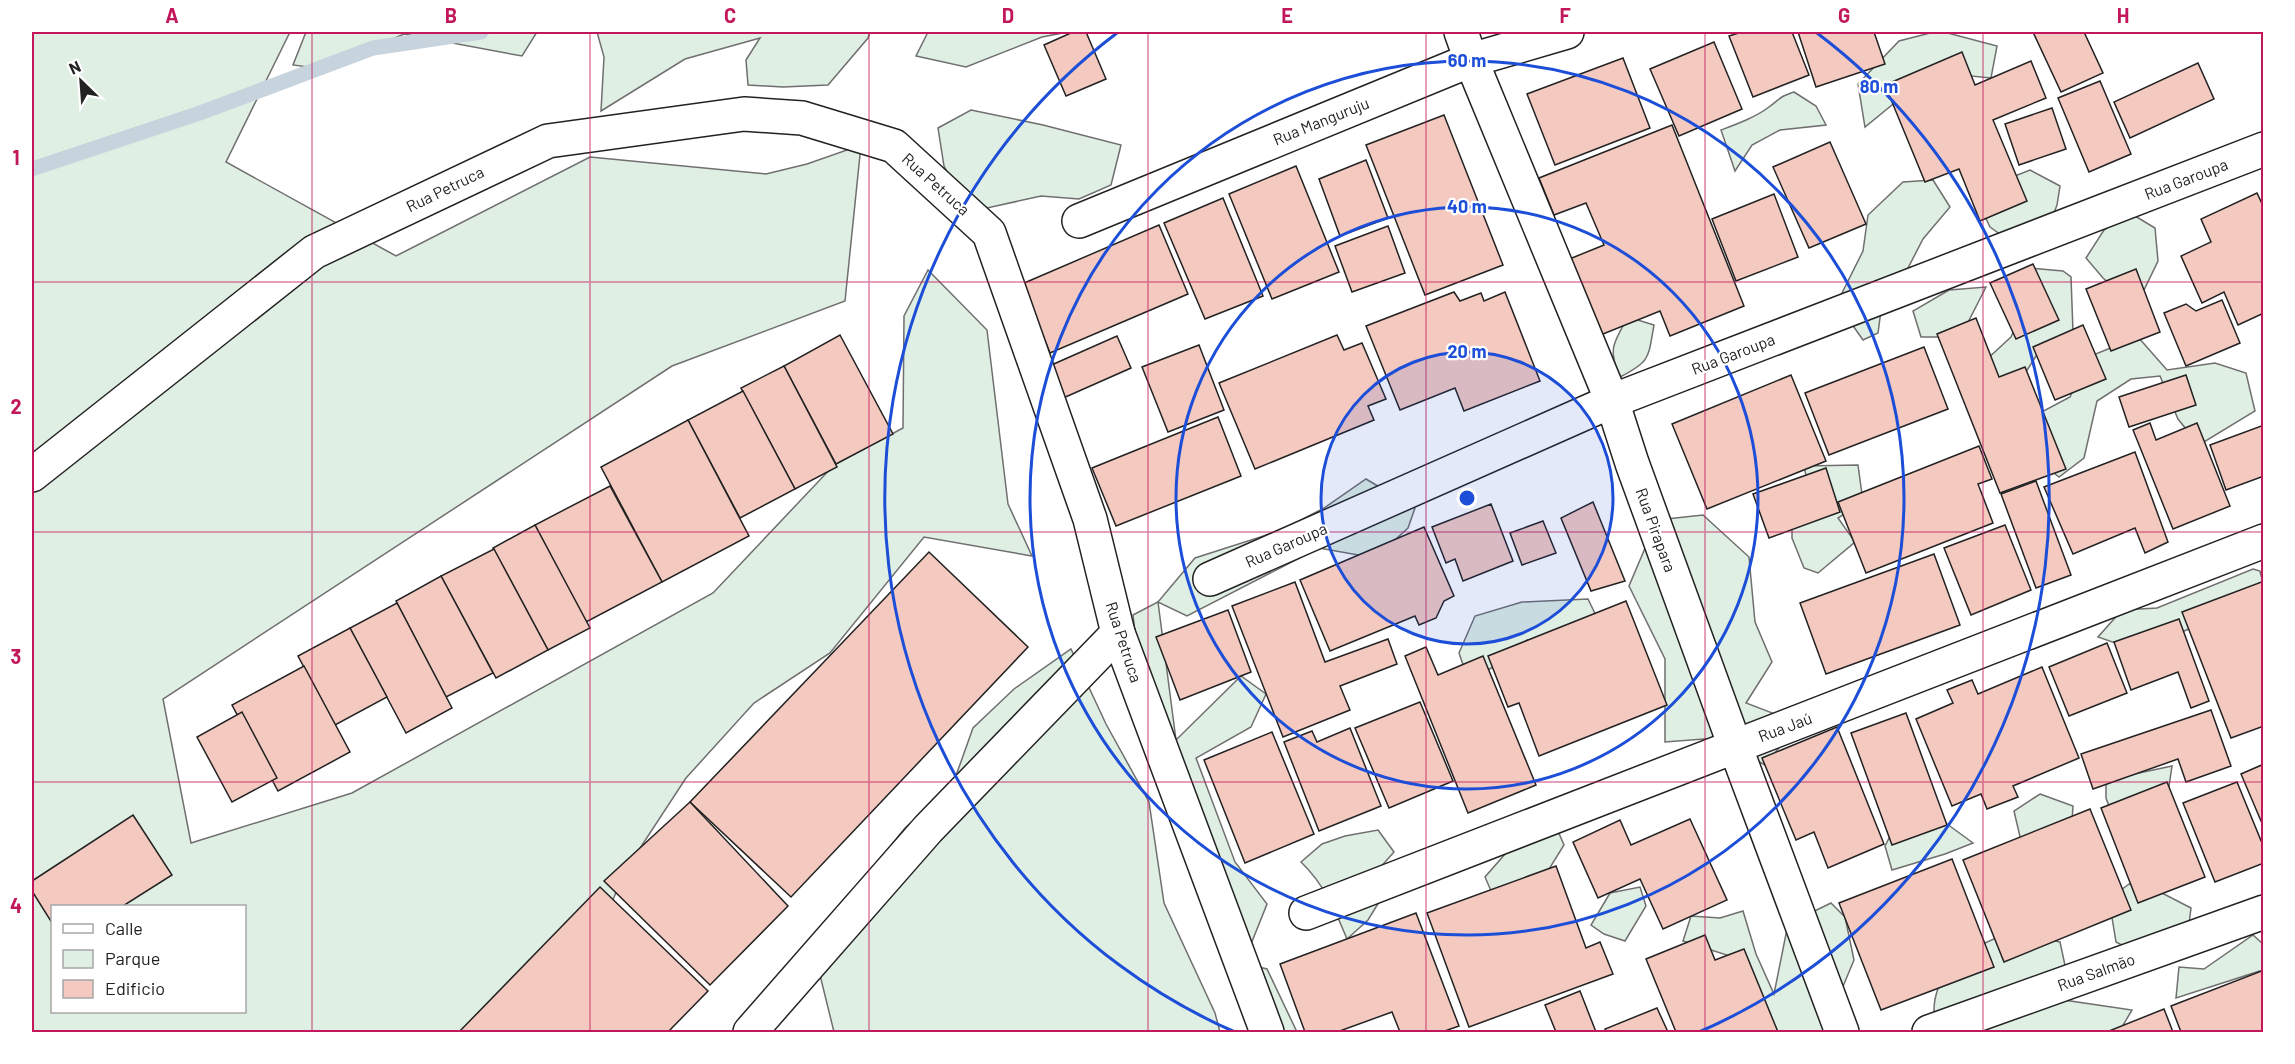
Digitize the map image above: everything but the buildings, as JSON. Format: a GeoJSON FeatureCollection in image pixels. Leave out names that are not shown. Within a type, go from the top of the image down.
{"type":"FeatureCollection","features":[{"type":"Feature","properties":{"kind":"street","name":"Rua Manguruju"},"geometry":{"type":"LineString","coordinates":[[1079,221],[1466,46],[1566,32]]}},
{"type":"Feature","properties":{"kind":"street","name":"Rua Pirapara"},"geometry":{"type":"LineString","coordinates":[[1466,46],[1612,401],[1735,746],[1842,1032]]}},
{"type":"Feature","properties":{"kind":"street","name":"Rua Petruca"},"geometry":{"type":"LineString","coordinates":[[32,475],[314,252],[548,141],[744,114],[802,118],[894,146],[989,233],[1090,519],[1118,633],[1267,1032]]}},
{"type":"Feature","properties":{"kind":"street","name":"Rua Garoupa"},"geometry":{"type":"LineString","coordinates":[[1210,579],[1612,401],[2264,149]]}},
{"type":"Feature","properties":{"kind":"street","name":"Rua Jaú"},"geometry":{"type":"LineString","coordinates":[[1306,913],[2264,541]]}},
{"type":"Feature","properties":{"kind":"street"},"geometry":{"type":"LineString","coordinates":[[750,1032],[928,829],[1118,633]]}},
{"type":"Feature","properties":{"kind":"street","name":"Rua Salmão"},"geometry":{"type":"LineString","coordinates":[[1929,1032],[2264,912]]}},
{"type":"Feature","properties":{"kind":"green space"},"geometry":{"type":"Polygon","coordinates":[[[32,32],[290,32],[226,162],[396,256],[590,157],[766,174],[807,164],[861,145],[845,301],[672,366],[163,699],[191,843],[352,793],[713,593],[834,465],[903,428],[904,316],[928,270],[987,330],[1008,504],[1032,556],[924,537],[830,653],[754,703],[686,778],[625,871],[591,952],[513,991],[477,1032],[32,1032],[32,32]]]}},
{"type":"Feature","properties":{"kind":"green space"},"geometry":{"type":"Polygon","coordinates":[[[306,32],[537,32],[522,56],[404,34],[323,69],[293,65],[306,32]]]}},
{"type":"Feature","properties":{"kind":"green space"},"geometry":{"type":"Polygon","coordinates":[[[597,32],[870,32],[868,38],[828,85],[783,87],[748,85],[746,60],[760,38],[685,59],[601,111],[604,57],[597,32]]]}},
{"type":"Feature","properties":{"kind":"green space"},"geometry":{"type":"Polygon","coordinates":[[[928,32],[1068,32],[1042,37],[966,67],[916,56],[928,32]]]}},
{"type":"Feature","properties":{"kind":"green space"},"geometry":{"type":"Polygon","coordinates":[[[1934,32],[1944,32],[1997,46],[1991,78],[1919,71],[1898,100],[1865,127],[1858,84],[1899,41],[1934,32]]]}},
{"type":"Feature","properties":{"kind":"green space"},"geometry":{"type":"Polygon","coordinates":[[[1794,92],[1816,106],[1826,125],[1780,130],[1752,145],[1735,171],[1721,130],[1764,111],[1794,92]]]}},
{"type":"Feature","properties":{"kind":"green space"},"geometry":{"type":"Polygon","coordinates":[[[971,110],[1121,145],[1111,185],[1079,199],[1041,196],[987,208],[958,192],[944,166],[938,128],[971,110]]]}},
{"type":"Feature","properties":{"kind":"green space"},"geometry":{"type":"Polygon","coordinates":[[[2030,170],[2060,186],[2057,205],[2050,223],[2007,239],[1990,227],[1980,206],[2005,180],[2030,170]]]}},
{"type":"Feature","properties":{"kind":"green space"},"geometry":{"type":"Polygon","coordinates":[[[1933,180],[1950,207],[1923,239],[1908,268],[1884,288],[1878,333],[1863,340],[1837,303],[1863,251],[1868,215],[1903,182],[1933,180]]]}},
{"type":"Feature","properties":{"kind":"green space"},"geometry":{"type":"Polygon","coordinates":[[[2130,213],[2155,228],[2158,261],[2143,292],[2121,294],[2086,258],[2104,230],[2130,213]]]}},
{"type":"Feature","properties":{"kind":"green space"},"geometry":{"type":"Polygon","coordinates":[[[2029,268],[2063,271],[2071,277],[2073,332],[2042,347],[2018,384],[1988,389],[1986,360],[2011,337],[2025,303],[2029,268]]]}},
{"type":"Feature","properties":{"kind":"green space"},"geometry":{"type":"Polygon","coordinates":[[[1986,287],[1963,332],[1943,337],[1921,337],[1913,311],[1949,290],[1986,287]]]}},
{"type":"Feature","properties":{"kind":"green space"},"geometry":{"type":"Polygon","coordinates":[[[1628,317],[1654,325],[1649,352],[1643,362],[1620,377],[1613,352],[1619,333],[1628,317]]]}},
{"type":"Feature","properties":{"kind":"green space"},"geometry":{"type":"Polygon","coordinates":[[[2138,337],[2167,370],[2215,363],[2246,373],[2255,411],[2199,445],[2178,419],[2160,376],[2131,379],[2097,401],[2084,458],[2059,477],[2026,451],[2036,415],[2070,397],[2088,357],[2138,337]]]}},
{"type":"Feature","properties":{"kind":"green space"},"geometry":{"type":"Polygon","coordinates":[[[1858,465],[1863,502],[1838,518],[1855,542],[1818,573],[1804,568],[1792,538],[1792,521],[1812,504],[1804,466],[1858,465]]]}},
{"type":"Feature","properties":{"kind":"green space"},"geometry":{"type":"Polygon","coordinates":[[[1366,479],[1415,508],[1408,528],[1375,558],[1319,548],[1187,616],[1158,602],[1195,558],[1282,530],[1324,508],[1366,479]]]}},
{"type":"Feature","properties":{"kind":"green space"},"geometry":{"type":"Polygon","coordinates":[[[1703,515],[1749,557],[1755,622],[1772,662],[1746,703],[1793,721],[1783,743],[1765,765],[1717,738],[1665,742],[1665,659],[1629,586],[1657,520],[1703,515]]]}},
{"type":"Feature","properties":{"kind":"green space"},"geometry":{"type":"Polygon","coordinates":[[[2253,569],[2260,571],[2263,583],[2191,628],[2138,651],[2098,637],[2122,610],[2157,608],[2253,569]]]}},
{"type":"Feature","properties":{"kind":"green space"},"geometry":{"type":"Polygon","coordinates":[[[1588,599],[1602,628],[1557,641],[1527,640],[1493,667],[1469,682],[1459,653],[1475,616],[1522,602],[1588,599]]]}},
{"type":"Feature","properties":{"kind":"green space"},"geometry":{"type":"Polygon","coordinates":[[[1158,602],[1176,740],[1241,676],[1266,694],[1251,727],[1196,758],[1235,862],[1267,904],[1251,944],[1139,665],[1133,615],[1158,602]]]}},
{"type":"Feature","properties":{"kind":"green space"},"geometry":{"type":"Polygon","coordinates":[[[1071,649],[1106,724],[1149,802],[1164,903],[1215,1013],[1220,1032],[834,1032],[819,971],[858,886],[905,828],[953,784],[973,728],[1014,689],[1071,649]]]}},
{"type":"Feature","properties":{"kind":"green space"},"geometry":{"type":"Polygon","coordinates":[[[2172,766],[2169,786],[2116,825],[2106,798],[2106,780],[2172,766]]]}},
{"type":"Feature","properties":{"kind":"green space"},"geometry":{"type":"Polygon","coordinates":[[[2040,794],[2073,806],[2071,837],[2021,841],[2014,811],[2040,794]]]}},
{"type":"Feature","properties":{"kind":"green space"},"geometry":{"type":"Polygon","coordinates":[[[1547,806],[1564,845],[1538,887],[1498,907],[1485,877],[1547,806]]]}},
{"type":"Feature","properties":{"kind":"green space"},"geometry":{"type":"Polygon","coordinates":[[[1932,813],[1973,843],[1892,870],[1885,846],[1899,819],[1932,813]]]}},
{"type":"Feature","properties":{"kind":"green space"},"geometry":{"type":"Polygon","coordinates":[[[1378,830],[1394,852],[1369,880],[1387,889],[1368,920],[1347,939],[1322,888],[1301,862],[1322,844],[1345,836],[1378,830]]]}},
{"type":"Feature","properties":{"kind":"green space"},"geometry":{"type":"Polygon","coordinates":[[[2129,884],[2162,893],[2191,908],[2189,924],[2135,952],[2116,942],[2109,899],[2129,884]]]}},
{"type":"Feature","properties":{"kind":"green space"},"geometry":{"type":"Polygon","coordinates":[[[1640,887],[1646,906],[1625,941],[1604,934],[1591,925],[1610,893],[1640,887]]]}},
{"type":"Feature","properties":{"kind":"green space"},"geometry":{"type":"Polygon","coordinates":[[[1831,903],[1845,917],[1854,960],[1834,1008],[1828,1032],[1767,1032],[1727,955],[1683,941],[1691,916],[1720,918],[1743,911],[1756,954],[1774,994],[1788,924],[1831,903]]]}},
{"type":"Feature","properties":{"kind":"green space"},"geometry":{"type":"Polygon","coordinates":[[[2009,932],[2060,942],[2066,970],[2064,1000],[2132,1010],[2119,1032],[1941,1032],[1936,1023],[1934,1005],[1950,959],[2009,932]]]}},
{"type":"Feature","properties":{"kind":"green space"},"geometry":{"type":"Polygon","coordinates":[[[2253,935],[2263,944],[2263,975],[2260,971],[2176,998],[2179,967],[2204,969],[2253,935]]]}},
{"type":"Feature","properties":{"kind":"green space"},"geometry":{"type":"Polygon","coordinates":[[[1246,964],[1267,969],[1297,1032],[1264,1032],[1246,964]]]}},
{"type":"Feature","properties":{"kind":"waterway"},"geometry":{"type":"LineString","coordinates":[[32,169],[200,113],[373,48],[481,32]]}}]}
